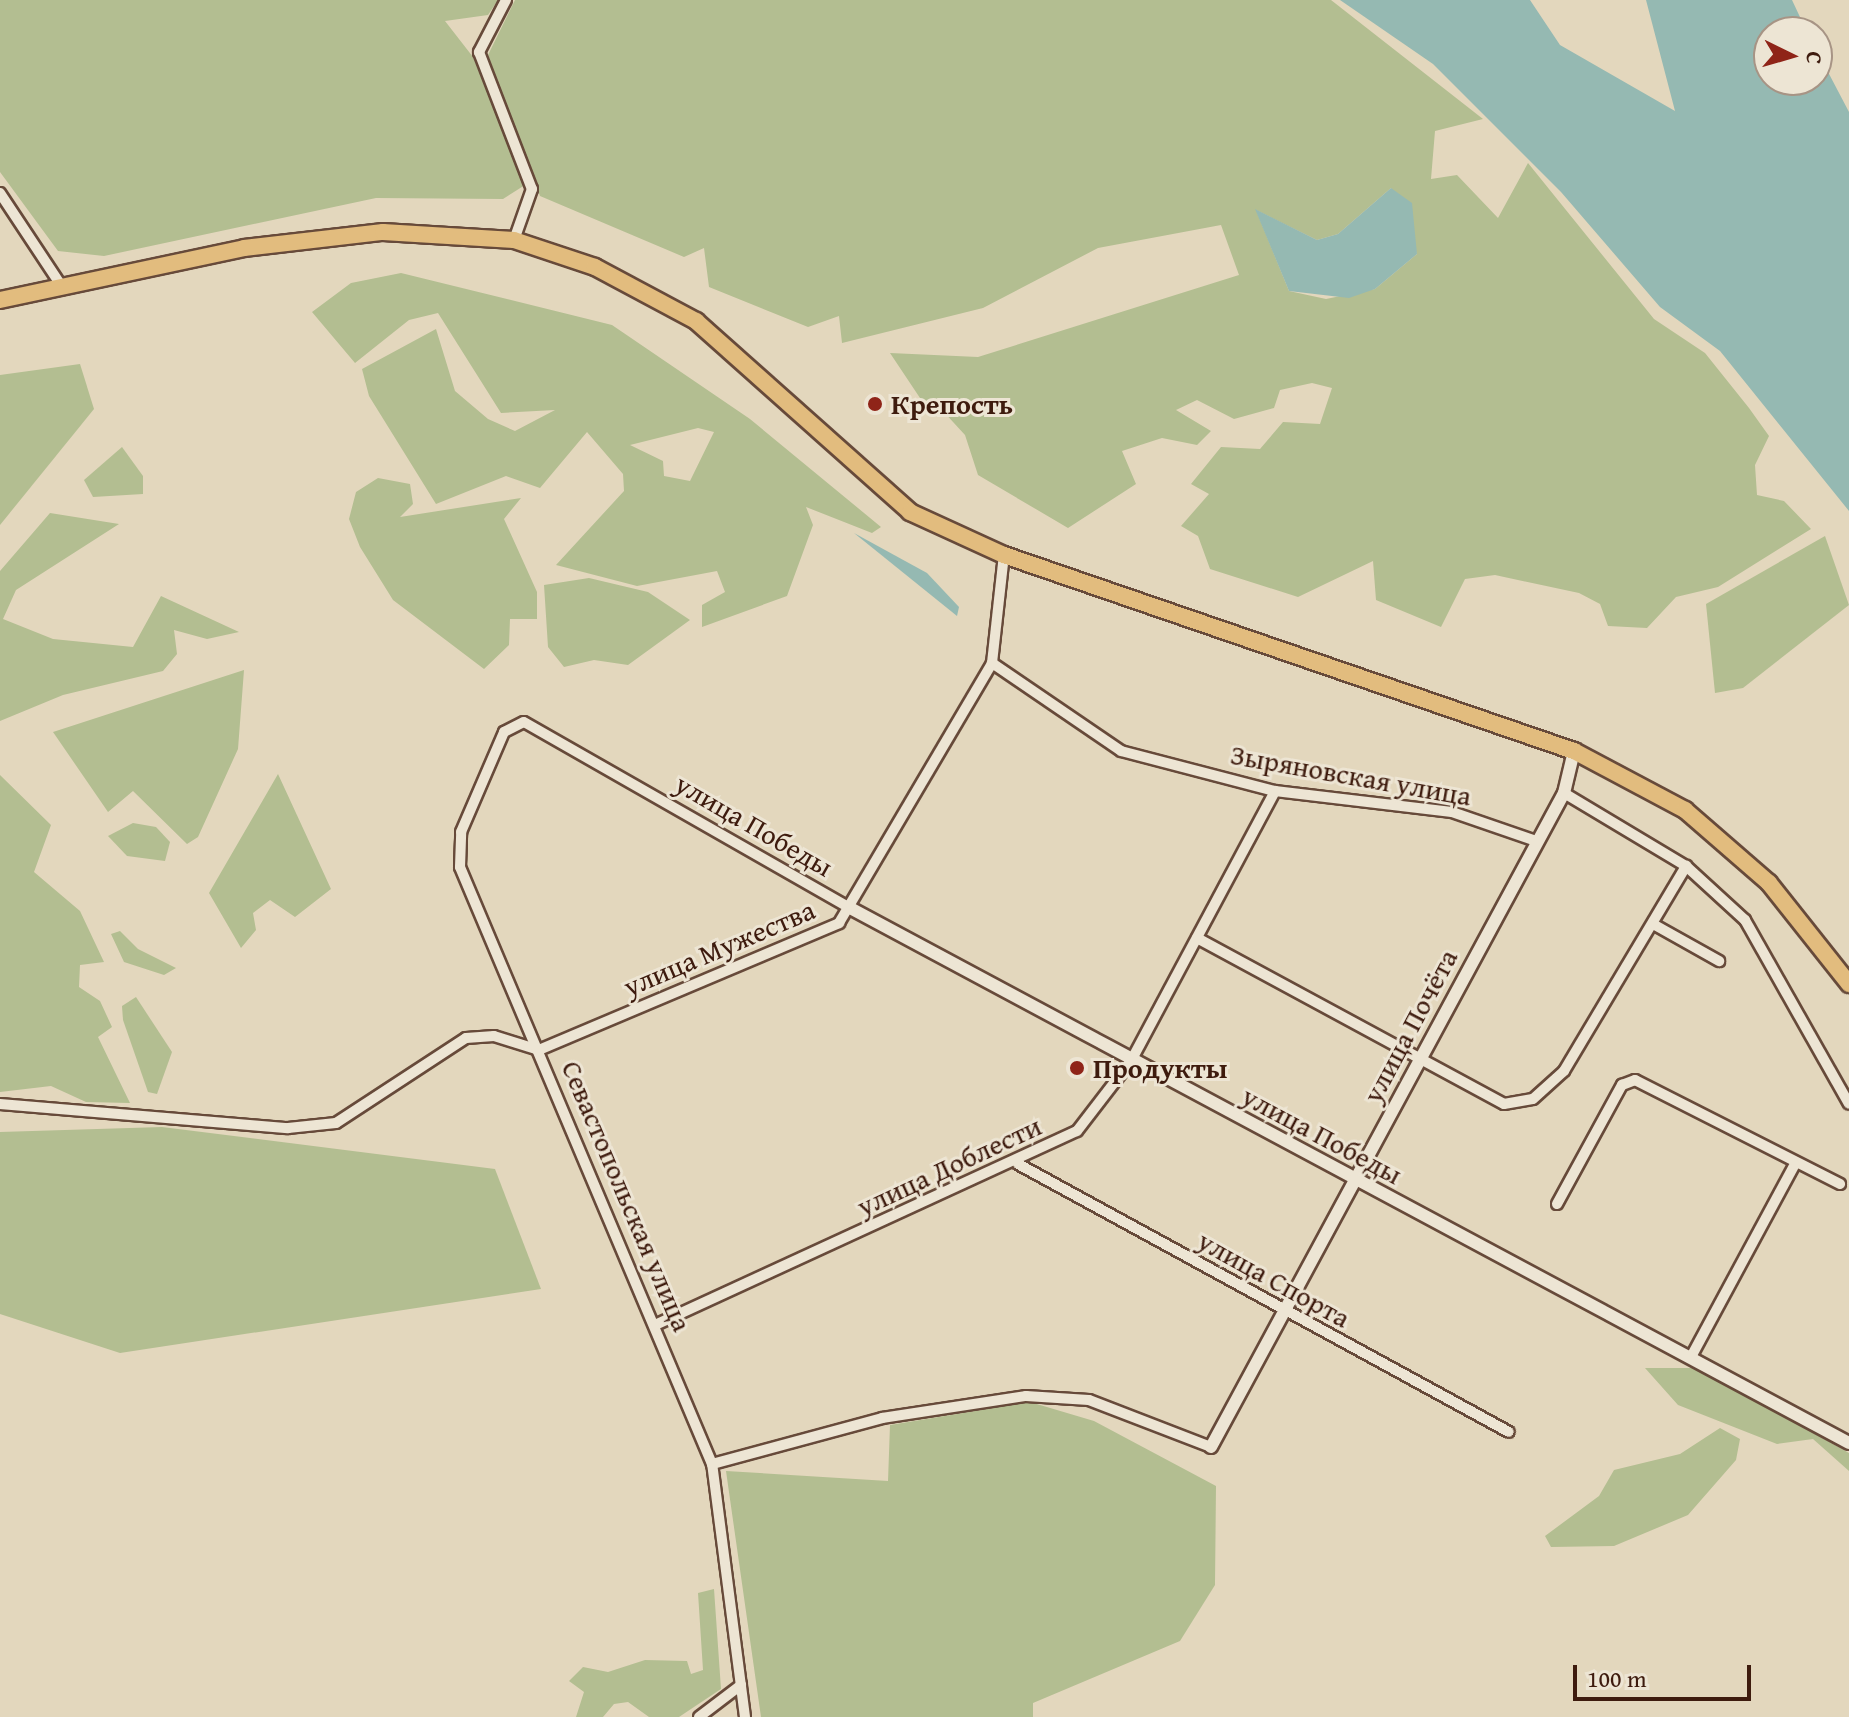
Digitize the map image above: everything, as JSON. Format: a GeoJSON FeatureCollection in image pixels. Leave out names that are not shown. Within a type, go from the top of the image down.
{"type":"FeatureCollection","features":[{"type":"Feature","properties":{"kind":"main road"},"geometry":{"type":"LineString","coordinates":[[0,300],[244,248],[383,232],[514,240],[595,267],[696,321],[910,512],[1004,555],[1574,751],[1685,810],[1769,883],[1849,984]]}},
{"type":"Feature","properties":{"kind":"street"},"geometry":{"type":"LineString","coordinates":[[506,0],[479,52],[532,189],[514,240]]}},
{"type":"Feature","properties":{"kind":"street"},"geometry":{"type":"LineString","coordinates":[[0,193],[61,285]]}},
{"type":"Feature","properties":{"kind":"street","name":"улица Мужества"},"geometry":{"type":"LineString","coordinates":[[539,1050],[839,923],[852,909],[992,663],[1004,555]]}},
{"type":"Feature","properties":{"kind":"street","name":"Зыряновская улица"},"geometry":{"type":"LineString","coordinates":[[992,663],[1121,751],[1275,791],[1452,812],[1536,841]]}},
{"type":"Feature","properties":{"kind":"street","name":"улица Победы"},"geometry":{"type":"LineString","coordinates":[[524,722],[852,909],[1131,1061],[1849,1443]]}},
{"type":"Feature","properties":{"kind":"street","name":"Севастопольская улица"},"geometry":{"type":"LineString","coordinates":[[524,722],[504,732],[459,847],[460,867],[712,1464],[745,1717]]}},
{"type":"Feature","properties":{"kind":"street","name":"улица Почёта"},"geometry":{"type":"LineString","coordinates":[[1211,1447],[1564,793],[1574,751]]}},
{"type":"Feature","properties":{"kind":"street","name":"улица Доблести"},"geometry":{"type":"LineString","coordinates":[[655,1325],[1018,1164],[1077,1131],[1131,1061],[1275,791]]}},
{"type":"Feature","properties":{"kind":"street"},"geometry":{"type":"LineString","coordinates":[[1564,793],[1686,866],[1745,920],[1849,1104]]}},
{"type":"Feature","properties":{"kind":"street"},"geometry":{"type":"LineString","coordinates":[[1197,938],[1418,1061],[1504,1104],[1533,1099],[1564,1071],[1686,866]]}},
{"type":"Feature","properties":{"kind":"street"},"geometry":{"type":"LineString","coordinates":[[1653,924],[1719,961]]}},
{"type":"Feature","properties":{"kind":"street"},"geometry":{"type":"LineString","coordinates":[[0,1104],[288,1128],[336,1123],[466,1038],[494,1036],[539,1050]]}},
{"type":"Feature","properties":{"kind":"street"},"geometry":{"type":"LineString","coordinates":[[1557,1204],[1622,1085],[1635,1080],[1795,1164],[1840,1184]]}},
{"type":"Feature","properties":{"kind":"street","name":"улица Спорта"},"geometry":{"type":"LineString","coordinates":[[1018,1164],[1283,1312],[1509,1432]]}},
{"type":"Feature","properties":{"kind":"street"},"geometry":{"type":"LineString","coordinates":[[1691,1357],[1795,1164]]}},
{"type":"Feature","properties":{"kind":"street"},"geometry":{"type":"LineString","coordinates":[[712,1464],[882,1418],[1026,1396],[1089,1400],[1211,1447]]}},
{"type":"Feature","properties":{"kind":"street"},"geometry":{"type":"LineString","coordinates":[[699,1717],[741,1685]]}},
{"type":"Feature","properties":{"kind":"green space"},"geometry":{"type":"Polygon","coordinates":[[[0,0],[498,0],[488,15],[445,21],[473,57],[525,185],[503,199],[376,198],[104,256],[58,251],[0,172],[0,0]]]}},
{"type":"Feature","properties":{"kind":"green space"},"geometry":{"type":"Polygon","coordinates":[[[515,0],[1331,0],[1483,119],[1435,131],[1431,179],[1457,175],[1498,218],[1528,163],[1654,319],[1705,353],[1749,408],[1769,436],[1755,465],[1757,495],[1784,501],[1811,529],[1718,587],[1676,597],[1647,628],[1608,626],[1600,604],[1579,593],[1495,575],[1465,579],[1441,627],[1376,600],[1373,561],[1298,597],[1210,569],[1198,536],[1181,526],[1209,494],[1191,484],[1221,447],[1260,449],[1283,422],[1320,424],[1332,388],[1312,383],[1280,390],[1274,408],[1234,419],[1197,400],[1176,410],[1211,431],[1197,445],[1162,438],[1122,451],[1136,484],[1068,528],[978,475],[965,435],[942,410],[930,413],[890,353],[978,357],[1239,275],[1221,225],[1098,248],[983,308],[842,343],[839,316],[808,327],[709,287],[704,248],[684,257],[540,196],[488,55],[515,0]],[[1391,188],[1338,234],[1317,240],[1256,210],[1289,291],[1326,299],[1375,289],[1417,254],[1391,188]]]}},
{"type":"Feature","properties":{"kind":"green space"},"geometry":{"type":"Polygon","coordinates":[[[401,273],[612,325],[750,419],[881,527],[872,533],[806,507],[813,525],[787,596],[702,627],[702,605],[725,592],[717,571],[637,586],[556,565],[624,491],[623,474],[587,432],[540,488],[506,476],[436,504],[369,396],[362,369],[436,329],[455,391],[488,419],[515,431],[555,410],[501,413],[438,313],[409,320],[355,363],[312,312],[351,283],[401,273]],[[698,428],[630,445],[663,461],[664,476],[690,481],[714,432],[698,428]]]}},
{"type":"Feature","properties":{"kind":"green space"},"geometry":{"type":"Polygon","coordinates":[[[80,364],[94,409],[0,525],[0,375],[80,364]]]}},
{"type":"Feature","properties":{"kind":"green space"},"geometry":{"type":"Polygon","coordinates":[[[122,447],[143,476],[143,494],[93,497],[84,480],[122,447]]]}},
{"type":"Feature","properties":{"kind":"green space"},"geometry":{"type":"Polygon","coordinates":[[[378,478],[410,484],[413,504],[400,517],[521,498],[504,519],[537,592],[537,619],[510,619],[509,645],[484,669],[393,600],[360,547],[349,519],[356,492],[378,478]]]}},
{"type":"Feature","properties":{"kind":"green space"},"geometry":{"type":"Polygon","coordinates":[[[50,513],[119,524],[16,590],[3,619],[53,639],[133,647],[161,596],[239,632],[207,639],[174,630],[177,654],[163,671],[63,695],[0,721],[0,571],[50,513]]]}},
{"type":"Feature","properties":{"kind":"green space"},"geometry":{"type":"Polygon","coordinates":[[[1825,536],[1849,605],[1743,688],[1715,693],[1706,604],[1825,536]]]}},
{"type":"Feature","properties":{"kind":"green space"},"geometry":{"type":"Polygon","coordinates":[[[589,578],[648,592],[690,620],[628,665],[594,660],[564,667],[548,647],[544,585],[589,578]]]}},
{"type":"Feature","properties":{"kind":"green space"},"geometry":{"type":"Polygon","coordinates":[[[244,670],[238,749],[198,837],[187,844],[133,791],[108,812],[53,732],[244,670]]]}},
{"type":"Feature","properties":{"kind":"green space"},"geometry":{"type":"Polygon","coordinates":[[[278,774],[331,889],[295,917],[270,900],[253,913],[256,930],[241,948],[209,893],[278,774]]]}},
{"type":"Feature","properties":{"kind":"green space"},"geometry":{"type":"Polygon","coordinates":[[[0,775],[51,825],[34,872],[80,911],[104,962],[80,965],[79,987],[100,1001],[112,1027],[98,1037],[130,1103],[86,1102],[51,1086],[0,1092],[0,775]]]}},
{"type":"Feature","properties":{"kind":"green space"},"geometry":{"type":"Polygon","coordinates":[[[133,823],[156,827],[170,842],[165,861],[127,856],[108,836],[133,823]]]}},
{"type":"Feature","properties":{"kind":"green space"},"geometry":{"type":"Polygon","coordinates":[[[120,931],[138,949],[176,968],[164,975],[124,962],[111,934],[120,931]]]}},
{"type":"Feature","properties":{"kind":"green space"},"geometry":{"type":"Polygon","coordinates":[[[136,997],[172,1052],[157,1094],[148,1092],[123,1020],[122,1006],[136,997]]]}},
{"type":"Feature","properties":{"kind":"green space"},"geometry":{"type":"Polygon","coordinates":[[[162,1127],[495,1169],[541,1289],[120,1353],[0,1314],[0,1132],[162,1127]]]}},
{"type":"Feature","properties":{"kind":"green space"},"geometry":{"type":"Polygon","coordinates":[[[1645,1368],[1697,1368],[1849,1453],[1849,1471],[1813,1439],[1777,1444],[1678,1405],[1645,1368]]]}},
{"type":"Feature","properties":{"kind":"green space"},"geometry":{"type":"Polygon","coordinates":[[[1030,1402],[1094,1421],[1216,1486],[1215,1585],[1180,1641],[1033,1703],[1033,1717],[761,1717],[726,1471],[888,1481],[890,1425],[1030,1402]]]}},
{"type":"Feature","properties":{"kind":"green space"},"geometry":{"type":"Polygon","coordinates":[[[1720,1428],[1740,1439],[1736,1460],[1688,1515],[1614,1546],[1551,1547],[1545,1536],[1599,1496],[1614,1470],[1680,1454],[1720,1428]]]}},
{"type":"Feature","properties":{"kind":"green space"},"geometry":{"type":"Polygon","coordinates":[[[714,1589],[721,1689],[679,1717],[649,1717],[628,1702],[614,1704],[603,1717],[576,1717],[584,1692],[569,1681],[583,1667],[608,1672],[645,1660],[687,1661],[691,1674],[703,1670],[698,1593],[714,1589]]]}},
{"type":"Feature","properties":{"kind":"water"},"geometry":{"type":"Polygon","coordinates":[[[1340,0],[1530,0],[1560,45],[1675,111],[1646,0],[1792,0],[1800,16],[1753,16],[1753,96],[1833,96],[1833,82],[1849,112],[1849,511],[1720,351],[1660,307],[1561,192],[1433,64],[1340,0]]]}},
{"type":"Feature","properties":{"kind":"water"},"geometry":{"type":"Polygon","coordinates":[[[1391,188],[1412,203],[1417,254],[1375,289],[1349,298],[1289,291],[1255,209],[1317,240],[1338,234],[1391,188]]]}},
{"type":"Feature","properties":{"kind":"water"},"geometry":{"type":"Polygon","coordinates":[[[854,533],[927,573],[959,607],[957,616],[854,533]]]}},
{"type":"Feature","properties":{"kind":"place","name":"Крепость"},"geometry":{"type":"Point","coordinates":[875,404]}},
{"type":"Feature","properties":{"kind":"place","name":"Продукты"},"geometry":{"type":"Point","coordinates":[1077,1068]}}]}
